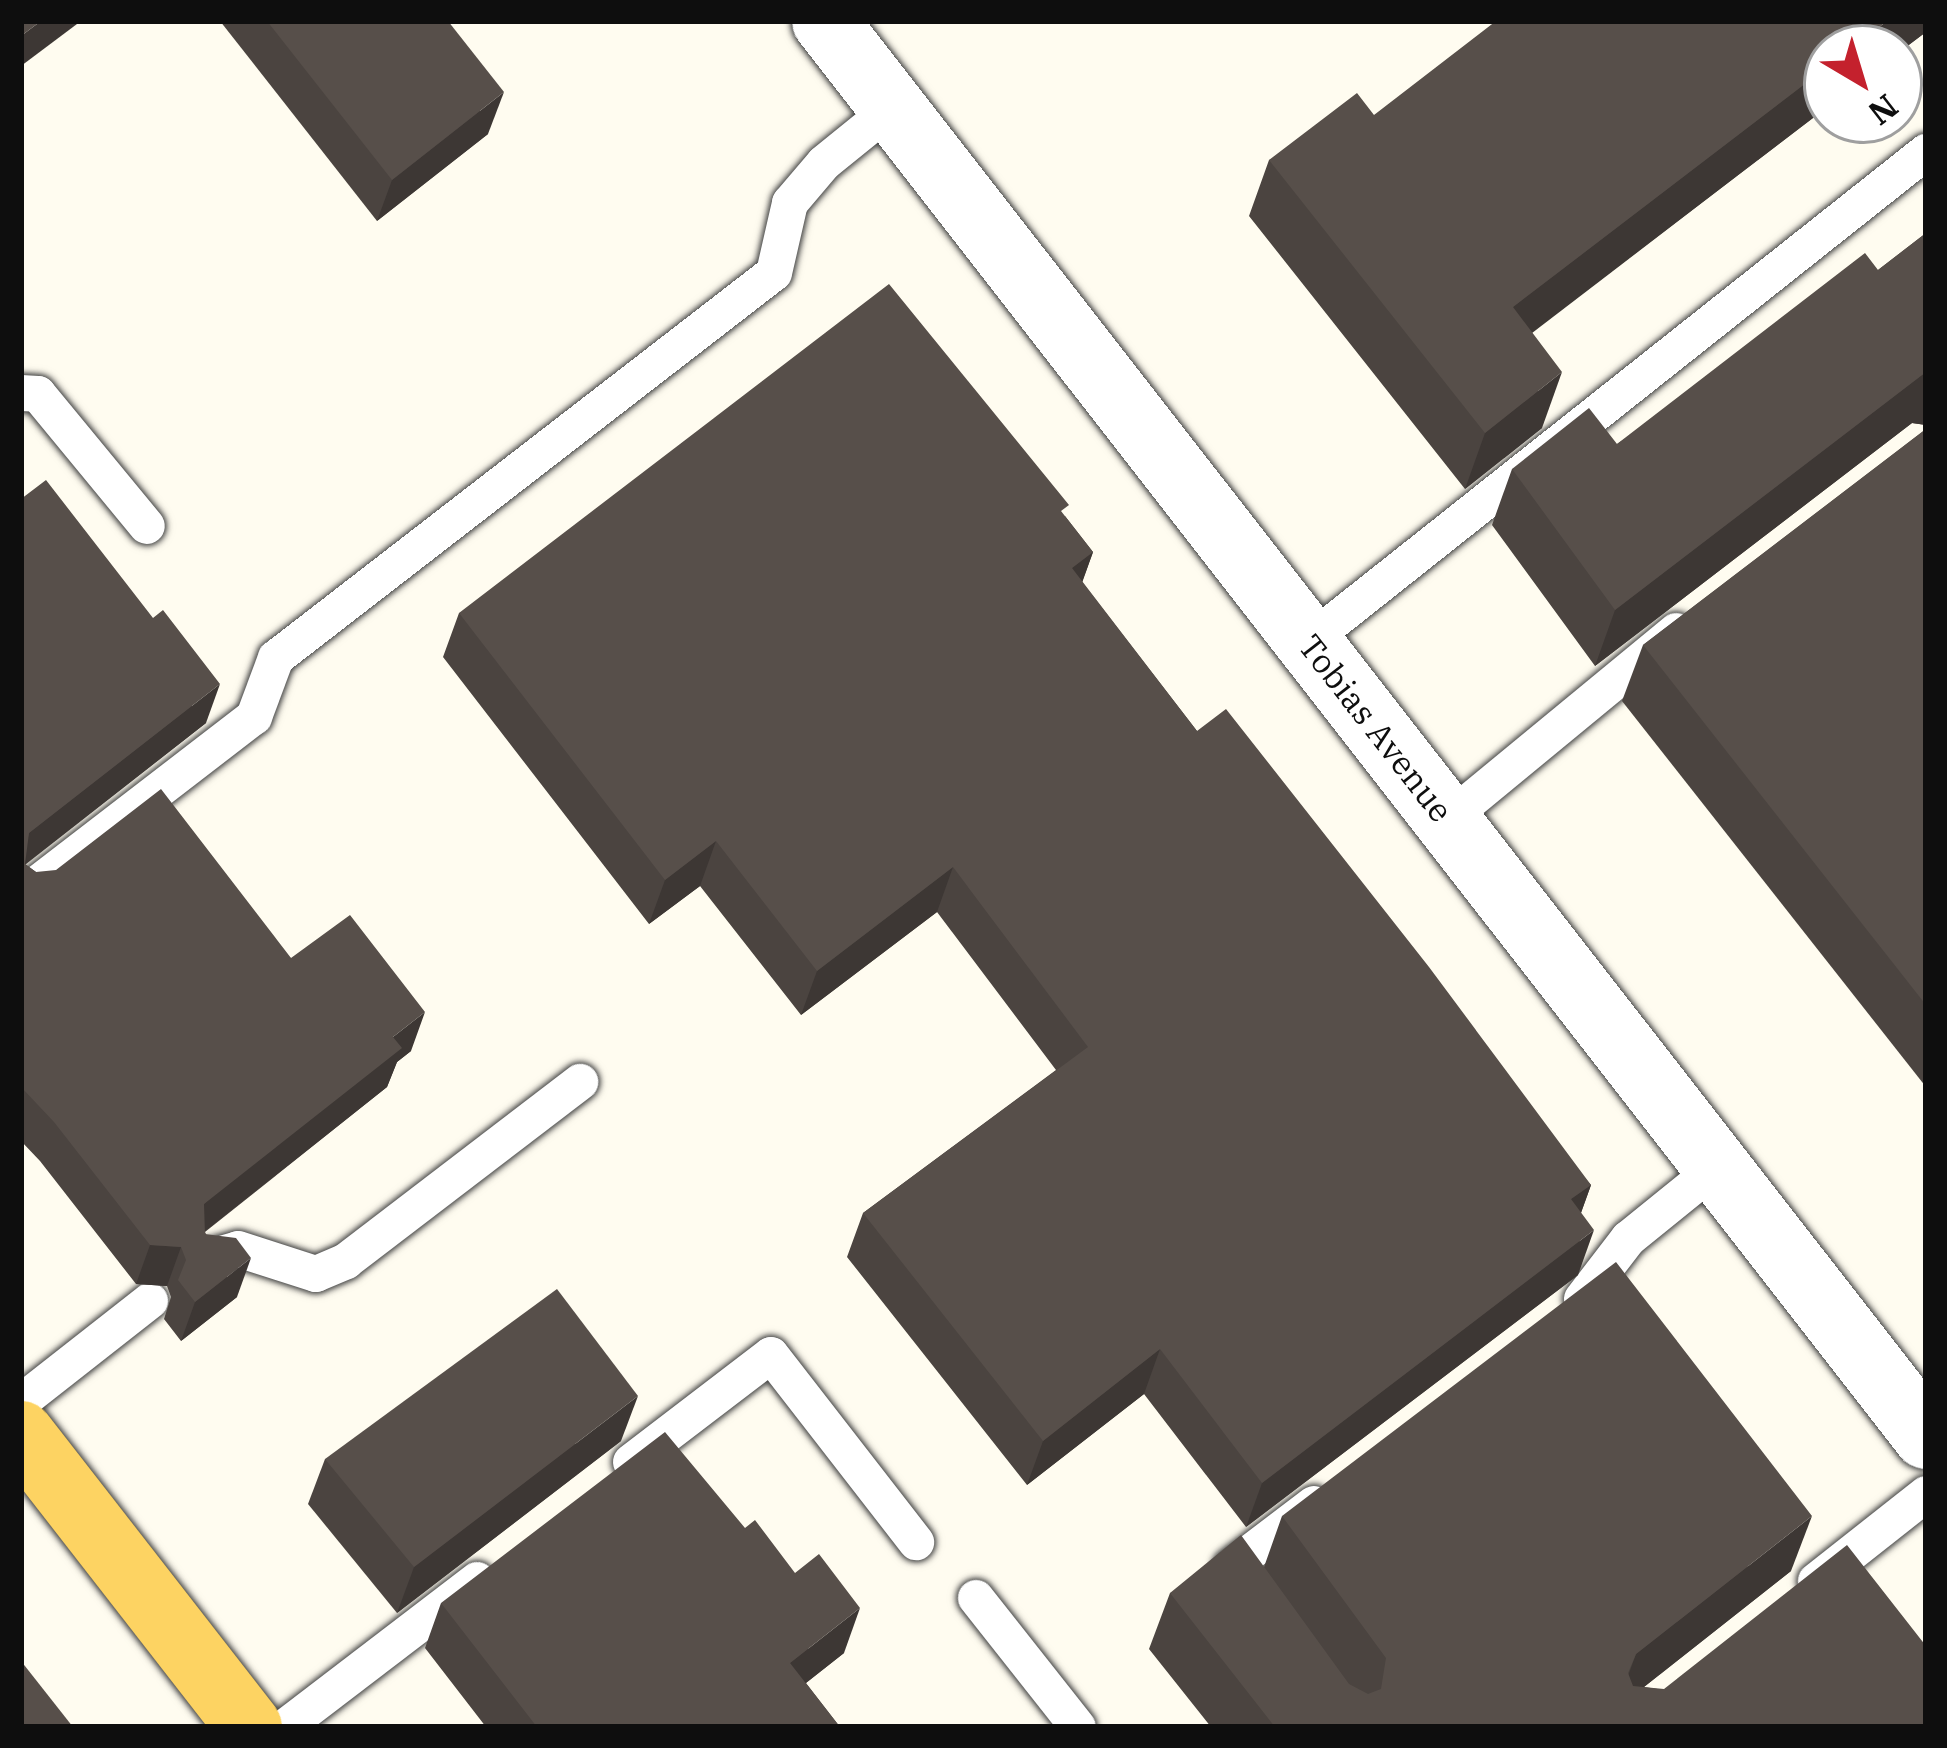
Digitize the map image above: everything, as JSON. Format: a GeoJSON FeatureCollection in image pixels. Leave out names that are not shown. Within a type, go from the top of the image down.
{"type":"FeatureCollection","features":[{"type":"Feature","properties":{"kind":"main road"},"geometry":{"type":"LineString","coordinates":[[21,1434],[249,1727]]}},
{"type":"Feature","properties":{"kind":"street","name":"Tobias Avenue"},"geometry":{"type":"LineString","coordinates":[[825,21],[1926,1436]]}},
{"type":"Feature","properties":{"kind":"lane"},"geometry":{"type":"LineString","coordinates":[[28,890],[254,717],[276,658],[774,273],[790,203],[824,163],[892,108]]}},
{"type":"Feature","properties":{"kind":"lane"},"geometry":{"type":"LineString","coordinates":[[1309,642],[1926,152]]}},
{"type":"Feature","properties":{"kind":"lane"},"geometry":{"type":"LineString","coordinates":[[21,393],[38,394],[147,526]]}},
{"type":"Feature","properties":{"kind":"lane"},"geometry":{"type":"LineString","coordinates":[[1447,820],[1698,614]]}},
{"type":"Feature","properties":{"kind":"lane"},"geometry":{"type":"LineString","coordinates":[[207,1258],[238,1249],[316,1274],[346,1262],[580,1082]]}},
{"type":"Feature","properties":{"kind":"lane"},"geometry":{"type":"LineString","coordinates":[[1544,1328],[1600,1286],[1648,1220],[1718,1167]]}},
{"type":"Feature","properties":{"kind":"lane"},"geometry":{"type":"LineString","coordinates":[[21,1402],[150,1301]]}},
{"type":"Feature","properties":{"kind":"lane"},"geometry":{"type":"LineString","coordinates":[[607,1480],[771,1355],[916,1542]]}},
{"type":"Feature","properties":{"kind":"lane"},"geometry":{"type":"LineString","coordinates":[[1270,1621],[1231,1568],[1342,1483]]}},
{"type":"Feature","properties":{"kind":"lane"},"geometry":{"type":"LineString","coordinates":[[1790,1601],[1926,1494]]}},
{"type":"Feature","properties":{"kind":"lane"},"geometry":{"type":"LineString","coordinates":[[284,1727],[516,1550]]}},
{"type":"Feature","properties":{"kind":"lane"},"geometry":{"type":"LineString","coordinates":[[976,1598],[1078,1727]]}},
{"type":"Feature","properties":{"kind":"building"},"geometry":{"type":"Polygon","coordinates":[[[21,21],[41,21],[21,36],[21,21]]]}},
{"type":"Feature","properties":{"kind":"building"},"geometry":{"type":"Polygon","coordinates":[[[267,21],[448,21],[504,92],[392,180],[267,21]]]}},
{"type":"Feature","properties":{"kind":"building"},"geometry":{"type":"Polygon","coordinates":[[[1496,21],[1887,21],[1803,24],[1803,85],[1513,307],[1562,372],[1485,433],[1269,160],[1357,93],[1374,115],[1496,21]]]}},
{"type":"Feature","properties":{"kind":"building"},"geometry":{"type":"Polygon","coordinates":[[[1926,233],[1926,372],[1615,610],[1512,469],[1589,408],[1617,444],[1865,253],[1878,270],[1926,233]]]}},
{"type":"Feature","properties":{"kind":"building"},"geometry":{"type":"Polygon","coordinates":[[[889,284],[1069,505],[1061,511],[1093,552],[1072,568],[1197,731],[1226,709],[1429,967],[1591,1185],[1571,1199],[1594,1230],[1262,1483],[1160,1349],[1043,1441],[863,1213],[1088,1047],[953,867],[817,971],[716,841],[665,880],[459,613],[889,284]]]}},
{"type":"Feature","properties":{"kind":"building"},"geometry":{"type":"Polygon","coordinates":[[[1926,429],[1926,1005],[1643,645],[1926,429]]]}},
{"type":"Feature","properties":{"kind":"building"},"geometry":{"type":"Polygon","coordinates":[[[46,480],[153,618],[163,610],[220,684],[29,833],[25,864],[36,872],[56,870],[161,789],[291,958],[350,915],[425,1012],[393,1037],[402,1048],[204,1204],[205,1234],[236,1238],[251,1258],[195,1302],[178,1280],[186,1260],[181,1247],[150,1245],[21,1087],[21,499],[46,480]]]}},
{"type":"Feature","properties":{"kind":"building"},"geometry":{"type":"Polygon","coordinates":[[[1616,1262],[1812,1516],[1636,1654],[1628,1673],[1633,1686],[1664,1689],[1847,1545],[1926,1646],[1926,1727],[1275,1727],[1170,1593],[1241,1535],[1349,1684],[1368,1694],[1381,1689],[1386,1658],[1282,1516],[1616,1262]]]}},
{"type":"Feature","properties":{"kind":"building"},"geometry":{"type":"Polygon","coordinates":[[[557,1289],[638,1396],[414,1567],[325,1459],[557,1289]]]}},
{"type":"Feature","properties":{"kind":"building"},"geometry":{"type":"Polygon","coordinates":[[[665,1432],[745,1528],[755,1520],[795,1573],[819,1554],[860,1608],[790,1663],[840,1727],[537,1727],[441,1603],[665,1432]]]}},
{"type":"Feature","properties":{"kind":"building"},"geometry":{"type":"Polygon","coordinates":[[[21,1661],[73,1727],[21,1727],[21,1661]]]}}]}
